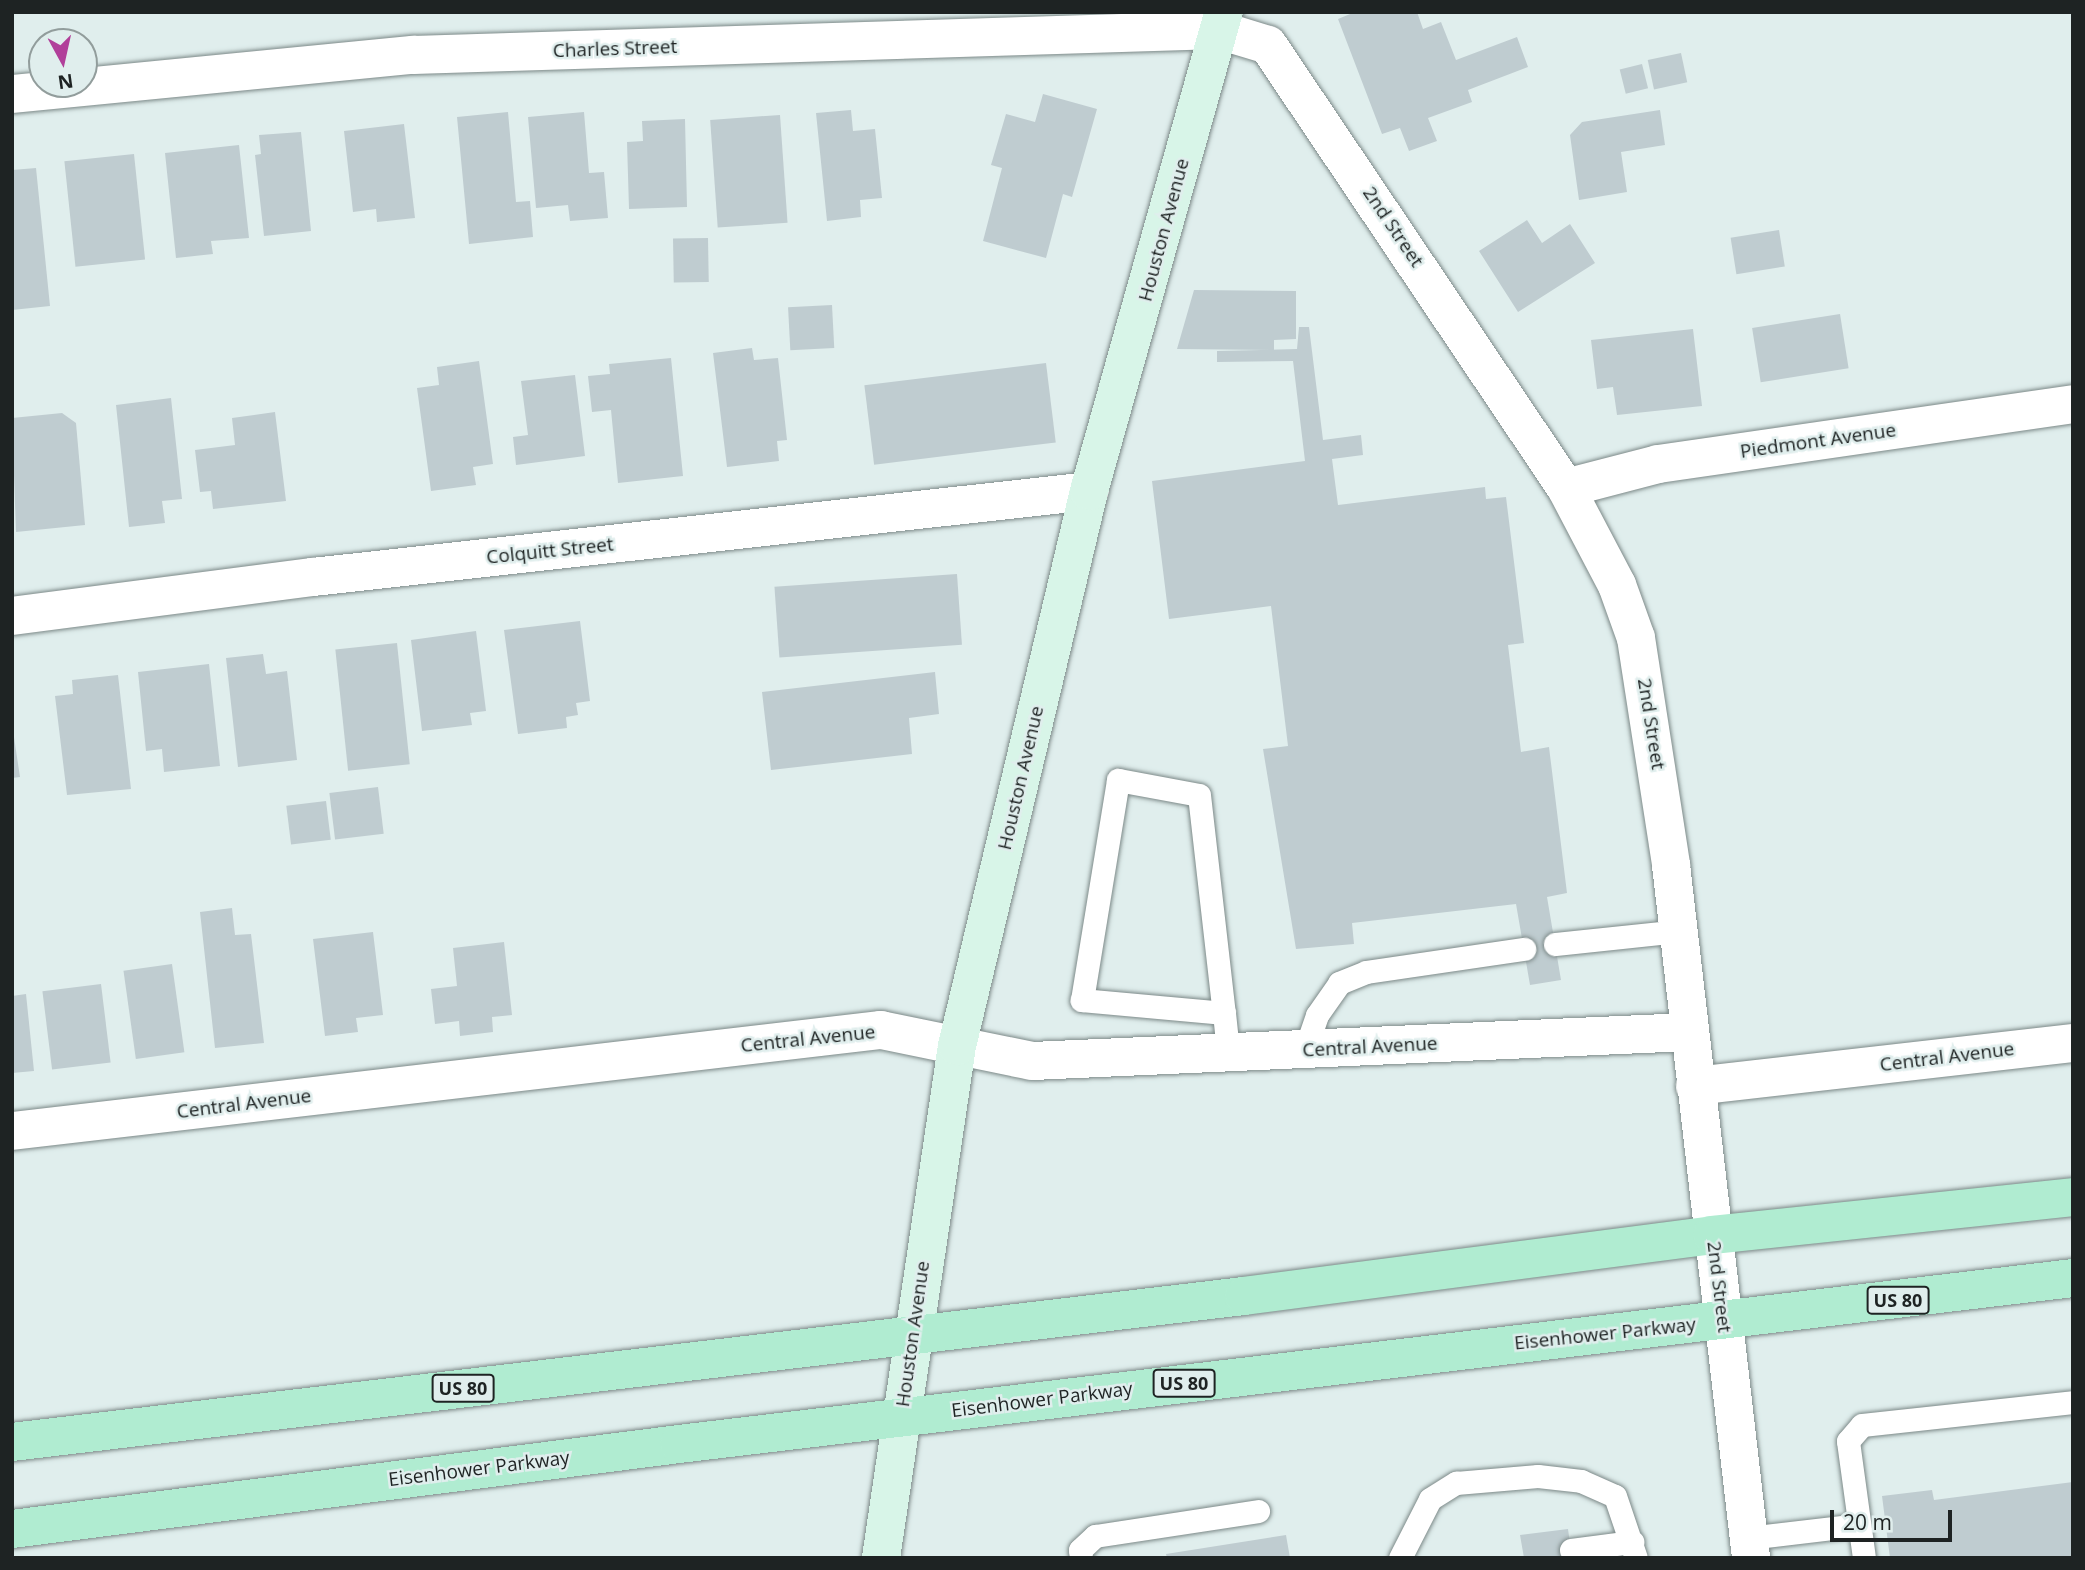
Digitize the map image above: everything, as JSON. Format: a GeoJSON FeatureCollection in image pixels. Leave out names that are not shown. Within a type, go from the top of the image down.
{"type":"FeatureCollection","features":[{"type":"Feature","properties":{"kind":"main road","name":"US 80"},"geometry":{"type":"LineString","coordinates":[[12,1442],[1712,1235],[2073,1197]]}},
{"type":"Feature","properties":{"kind":"main road","name":"Eisenhower Parkway"},"geometry":{"type":"LineString","coordinates":[[12,1529],[902,1417],[2073,1279]]}},
{"type":"Feature","properties":{"kind":"street","name":"Charles Street"},"geometry":{"type":"LineString","coordinates":[[12,94],[413,55],[1221,21]]}},
{"type":"Feature","properties":{"kind":"street","name":"2nd Street"},"geometry":{"type":"LineString","coordinates":[[1221,21],[1268,45],[1292,75],[1566,488],[1617,585],[1636,638],[1648,698],[1678,931],[1750,1548]]}},
{"type":"Feature","properties":{"kind":"street","name":"Houston Avenue"},"geometry":{"type":"LineString","coordinates":[[881,1558],[957,1046],[1089,491],[1221,21]]}},
{"type":"Feature","properties":{"kind":"street","name":"Piedmont Avenue"},"geometry":{"type":"LineString","coordinates":[[1566,488],[1658,464],[2073,404]]}},
{"type":"Feature","properties":{"kind":"street","name":"Colquitt Street"},"geometry":{"type":"LineString","coordinates":[[12,616],[313,578],[1089,491]]}},
{"type":"Feature","properties":{"kind":"street","name":"Central Avenue"},"geometry":{"type":"LineString","coordinates":[[12,1131],[881,1030],[1032,1062],[1688,1032]]}},
{"type":"Feature","properties":{"kind":"street","name":"Central Avenue"},"geometry":{"type":"LineString","coordinates":[[1695,1086],[2073,1043]]}},
{"type":"Feature","properties":{"kind":"lane"},"geometry":{"type":"LineString","coordinates":[[1224,1013],[1082,1000],[1118,780],[1199,795],[1224,1013],[1228,1052]]}},
{"type":"Feature","properties":{"kind":"lane"},"geometry":{"type":"LineString","coordinates":[[1555,944],[1678,931]]}},
{"type":"Feature","properties":{"kind":"lane"},"geometry":{"type":"LineString","coordinates":[[1306,1050],[1317,1014],[1339,984],[1366,972],[1524,948]]}},
{"type":"Feature","properties":{"kind":"lane"},"geometry":{"type":"LineString","coordinates":[[1864,1558],[1848,1441],[1862,1425],[2073,1402]]}},
{"type":"Feature","properties":{"kind":"lane"},"geometry":{"type":"LineString","coordinates":[[1400,1558],[1430,1499],[1456,1483],[1493,1477],[1538,1476],[1581,1481],[1615,1496],[1634,1550],[1571,1550]]}},
{"type":"Feature","properties":{"kind":"lane"},"geometry":{"type":"LineString","coordinates":[[1081,1558],[1080,1549],[1095,1536],[1258,1511]]}},
{"type":"Feature","properties":{"kind":"lane"},"geometry":{"type":"LineString","coordinates":[[1750,1548],[1859,1525]]}},
{"type":"Feature","properties":{"kind":"building"},"geometry":{"type":"Polygon","coordinates":[[[1355,12],[1417,12],[1423,29],[1441,22],[1456,60],[1517,37],[1528,67],[1468,90],[1472,102],[1428,118],[1437,141],[1409,151],[1400,128],[1382,134],[1338,19],[1355,12]]]}},
{"type":"Feature","properties":{"kind":"building"},"geometry":{"type":"Polygon","coordinates":[[[1681,53],[1687,82],[1654,89],[1648,60],[1681,53]]]}},
{"type":"Feature","properties":{"kind":"building"},"geometry":{"type":"Polygon","coordinates":[[[1642,64],[1648,88],[1626,94],[1620,70],[1642,64]]]}},
{"type":"Feature","properties":{"kind":"building"},"geometry":{"type":"Polygon","coordinates":[[[1043,94],[1097,109],[1072,197],[1063,194],[1046,258],[983,241],[1002,168],[991,165],[1006,114],[1035,122],[1043,94]]]}},
{"type":"Feature","properties":{"kind":"building"},"geometry":{"type":"Polygon","coordinates":[[[851,110],[853,131],[875,129],[882,198],[860,200],[861,217],[827,221],[816,113],[851,110]]]}},
{"type":"Feature","properties":{"kind":"building"},"geometry":{"type":"Polygon","coordinates":[[[1660,110],[1665,145],[1621,152],[1627,192],[1579,200],[1570,135],[1582,122],[1660,110]]]}},
{"type":"Feature","properties":{"kind":"building"},"geometry":{"type":"Polygon","coordinates":[[[508,112],[516,202],[530,201],[533,237],[469,244],[457,117],[508,112]]]}},
{"type":"Feature","properties":{"kind":"building"},"geometry":{"type":"Polygon","coordinates":[[[584,112],[589,173],[604,172],[608,218],[570,221],[568,205],[536,208],[528,117],[584,112]]]}},
{"type":"Feature","properties":{"kind":"building"},"geometry":{"type":"Polygon","coordinates":[[[780,115],[788,223],[718,228],[710,120],[780,115]]]}},
{"type":"Feature","properties":{"kind":"building"},"geometry":{"type":"Polygon","coordinates":[[[685,119],[687,207],[629,209],[627,142],[643,141],[642,121],[685,119]]]}},
{"type":"Feature","properties":{"kind":"building"},"geometry":{"type":"Polygon","coordinates":[[[404,124],[415,218],[377,222],[376,209],[353,212],[344,131],[404,124]]]}},
{"type":"Feature","properties":{"kind":"building"},"geometry":{"type":"Polygon","coordinates":[[[301,132],[311,231],[264,236],[255,155],[261,154],[259,135],[301,132]]]}},
{"type":"Feature","properties":{"kind":"building"},"geometry":{"type":"Polygon","coordinates":[[[239,145],[249,238],[211,241],[213,254],[176,258],[165,153],[239,145]]]}},
{"type":"Feature","properties":{"kind":"building"},"geometry":{"type":"Polygon","coordinates":[[[134,154],[145,259],[75,267],[64,161],[134,154]]]}},
{"type":"Feature","properties":{"kind":"building"},"geometry":{"type":"Polygon","coordinates":[[[36,168],[50,306],[12,310],[12,170],[36,168]]]}},
{"type":"Feature","properties":{"kind":"building"},"geometry":{"type":"Polygon","coordinates":[[[1527,220],[1542,243],[1570,224],[1595,263],[1518,312],[1479,251],[1527,220]]]}},
{"type":"Feature","properties":{"kind":"building"},"geometry":{"type":"Polygon","coordinates":[[[1779,230],[1785,267],[1736,274],[1731,238],[1779,230]]]}},
{"type":"Feature","properties":{"kind":"building"},"geometry":{"type":"Polygon","coordinates":[[[708,238],[709,282],[674,283],[673,239],[708,238]]]}},
{"type":"Feature","properties":{"kind":"building"},"geometry":{"type":"Polygon","coordinates":[[[1194,290],[1296,291],[1296,339],[1274,340],[1274,350],[1177,349],[1194,290]]]}},
{"type":"Feature","properties":{"kind":"building"},"geometry":{"type":"Polygon","coordinates":[[[832,305],[834,348],[790,350],[788,307],[832,305]]]}},
{"type":"Feature","properties":{"kind":"building"},"geometry":{"type":"Polygon","coordinates":[[[1840,314],[1849,368],[1761,382],[1752,328],[1840,314]]]}},
{"type":"Feature","properties":{"kind":"building"},"geometry":{"type":"Polygon","coordinates":[[[1299,327],[1309,327],[1323,440],[1361,435],[1363,455],[1332,459],[1338,505],[1485,487],[1486,499],[1506,497],[1524,643],[1508,645],[1521,752],[1549,747],[1567,893],[1547,897],[1561,980],[1530,985],[1516,904],[1352,923],[1354,944],[1296,949],[1263,749],[1288,746],[1271,606],[1169,619],[1152,481],[1305,461],[1293,361],[1217,362],[1217,351],[1297,349],[1299,327]]]}},
{"type":"Feature","properties":{"kind":"building"},"geometry":{"type":"Polygon","coordinates":[[[1693,329],[1702,406],[1617,415],[1613,387],[1597,389],[1591,340],[1693,329]]]}},
{"type":"Feature","properties":{"kind":"building"},"geometry":{"type":"Polygon","coordinates":[[[752,348],[754,360],[778,358],[787,440],[777,441],[779,461],[727,467],[713,353],[752,348]]]}},
{"type":"Feature","properties":{"kind":"building"},"geometry":{"type":"Polygon","coordinates":[[[671,358],[683,476],[618,483],[611,410],[592,412],[588,376],[610,374],[609,364],[671,358]]]}},
{"type":"Feature","properties":{"kind":"building"},"geometry":{"type":"Polygon","coordinates":[[[479,361],[493,464],[473,467],[476,485],[431,491],[417,388],[439,385],[437,367],[479,361]]]}},
{"type":"Feature","properties":{"kind":"building"},"geometry":{"type":"Polygon","coordinates":[[[1046,363],[1056,442],[874,465],[864,385],[1046,363]]]}},
{"type":"Feature","properties":{"kind":"building"},"geometry":{"type":"Polygon","coordinates":[[[575,375],[585,456],[516,465],[513,437],[528,435],[521,381],[575,375]]]}},
{"type":"Feature","properties":{"kind":"building"},"geometry":{"type":"Polygon","coordinates":[[[171,398],[182,499],[162,501],[165,523],[129,527],[116,405],[171,398]]]}},
{"type":"Feature","properties":{"kind":"building"},"geometry":{"type":"Polygon","coordinates":[[[275,412],[286,501],[213,509],[211,491],[200,492],[195,450],[235,445],[232,418],[275,412]]]}},
{"type":"Feature","properties":{"kind":"building"},"geometry":{"type":"Polygon","coordinates":[[[62,413],[76,423],[85,525],[16,532],[12,418],[62,413]]]}},
{"type":"Feature","properties":{"kind":"building"},"geometry":{"type":"Polygon","coordinates":[[[957,574],[962,645],[779,658],[774,587],[957,574]]]}},
{"type":"Feature","properties":{"kind":"building"},"geometry":{"type":"Polygon","coordinates":[[[580,621],[590,701],[576,703],[578,715],[566,717],[567,728],[518,734],[504,630],[580,621]]]}},
{"type":"Feature","properties":{"kind":"building"},"geometry":{"type":"Polygon","coordinates":[[[476,631],[486,711],[470,713],[472,725],[422,731],[411,640],[476,631]]]}},
{"type":"Feature","properties":{"kind":"building"},"geometry":{"type":"Polygon","coordinates":[[[397,643],[410,764],[348,771],[335,649],[397,643]]]}},
{"type":"Feature","properties":{"kind":"building"},"geometry":{"type":"Polygon","coordinates":[[[263,654],[266,674],[287,671],[297,760],[238,767],[226,658],[263,654]]]}},
{"type":"Feature","properties":{"kind":"building"},"geometry":{"type":"Polygon","coordinates":[[[209,664],[220,766],[164,772],[162,749],[146,751],[138,672],[209,664]]]}},
{"type":"Feature","properties":{"kind":"building"},"geometry":{"type":"Polygon","coordinates":[[[935,672],[939,714],[909,718],[912,754],[771,770],[762,692],[935,672]]]}},
{"type":"Feature","properties":{"kind":"building"},"geometry":{"type":"Polygon","coordinates":[[[118,675],[131,789],[67,795],[55,696],[73,694],[72,680],[118,675]]]}},
{"type":"Feature","properties":{"kind":"building"},"geometry":{"type":"Polygon","coordinates":[[[12,724],[20,777],[12,778],[12,724]]]}},
{"type":"Feature","properties":{"kind":"building"},"geometry":{"type":"Polygon","coordinates":[[[378,787],[384,834],[335,840],[329,793],[378,787]]]}},
{"type":"Feature","properties":{"kind":"building"},"geometry":{"type":"Polygon","coordinates":[[[326,801],[331,840],[291,845],[286,806],[326,801]]]}},
{"type":"Feature","properties":{"kind":"building"},"geometry":{"type":"Polygon","coordinates":[[[232,908],[235,935],[251,934],[264,1043],[215,1048],[200,912],[232,908]]]}},
{"type":"Feature","properties":{"kind":"building"},"geometry":{"type":"Polygon","coordinates":[[[373,932],[383,1015],[356,1018],[358,1032],[325,1036],[313,939],[373,932]]]}},
{"type":"Feature","properties":{"kind":"building"},"geometry":{"type":"Polygon","coordinates":[[[504,942],[512,1015],[492,1017],[493,1032],[460,1036],[459,1021],[435,1024],[431,989],[457,986],[453,948],[504,942]]]}},
{"type":"Feature","properties":{"kind":"building"},"geometry":{"type":"Polygon","coordinates":[[[172,964],[184,1052],[136,1059],[123,971],[172,964]]]}},
{"type":"Feature","properties":{"kind":"building"},"geometry":{"type":"Polygon","coordinates":[[[101,984],[111,1062],[52,1070],[42,991],[101,984]]]}},
{"type":"Feature","properties":{"kind":"building"},"geometry":{"type":"Polygon","coordinates":[[[26,994],[34,1071],[12,1073],[12,996],[26,994]]]}},
{"type":"Feature","properties":{"kind":"building"},"geometry":{"type":"Polygon","coordinates":[[[2073,1482],[2073,1558],[1890,1558],[1882,1496],[1932,1490],[1934,1500],[2073,1482]]]}},
{"type":"Feature","properties":{"kind":"building"},"geometry":{"type":"Polygon","coordinates":[[[1568,1529],[1572,1558],[1524,1558],[1520,1535],[1568,1529]]]}},
{"type":"Feature","properties":{"kind":"building"},"geometry":{"type":"Polygon","coordinates":[[[1286,1535],[1290,1558],[1167,1558],[1166,1554],[1286,1535]]]}}]}
